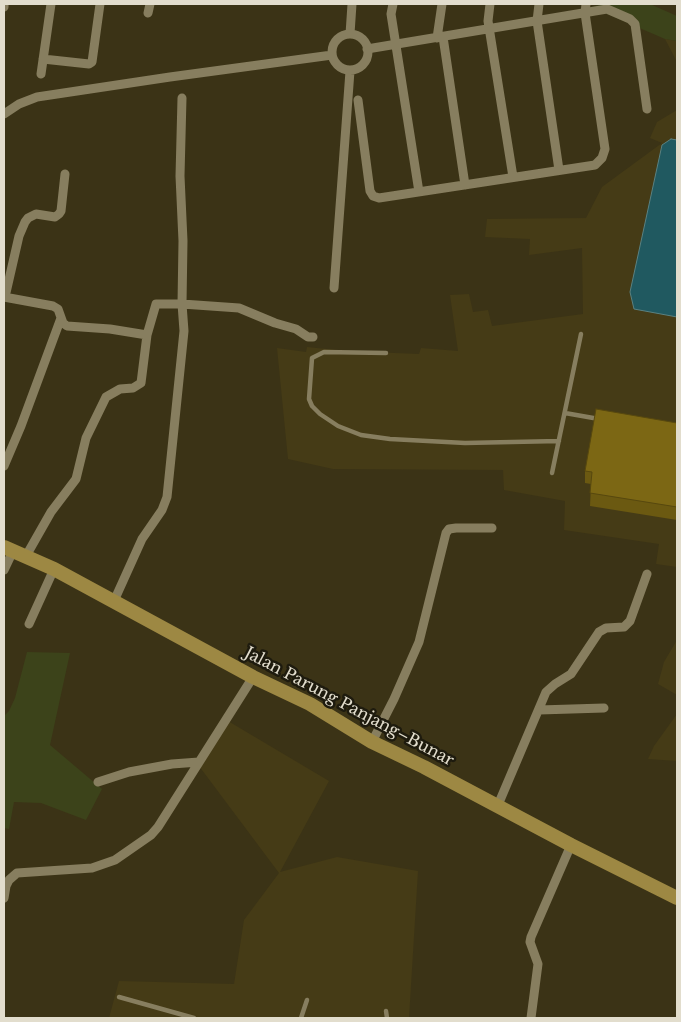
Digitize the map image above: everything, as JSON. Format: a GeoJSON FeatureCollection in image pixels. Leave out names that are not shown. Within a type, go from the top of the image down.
{"type":"FeatureCollection","features":[{"type":"Feature","properties":{"kind":"main road","name":"Jalan Parung Panjang–Bunar"},"geometry":{"type":"LineString","coordinates":[[14,551],[54,569],[253,677],[310,704],[372,742],[677,898]]}},
{"type":"Feature","properties":{"kind":"street"},"geometry":{"type":"LineString","coordinates":[[41,74],[51,4]]}},
{"type":"Feature","properties":{"kind":"street"},"geometry":{"type":"LineString","coordinates":[[43,59],[89,64],[92,62],[100,4]]}},
{"type":"Feature","properties":{"kind":"street"},"geometry":{"type":"LineString","coordinates":[[350,34],[352,4]]}},
{"type":"Feature","properties":{"kind":"street"},"geometry":{"type":"LineString","coordinates":[[386,4],[391,14],[419,192]]}},
{"type":"Feature","properties":{"kind":"street"},"geometry":{"type":"LineString","coordinates":[[391,14],[393,4]]}},
{"type":"Feature","properties":{"kind":"street"},"geometry":{"type":"LineString","coordinates":[[442,4],[440,37],[465,185]]}},
{"type":"Feature","properties":{"kind":"street"},"geometry":{"type":"LineString","coordinates":[[490,4],[489,29],[513,177]]}},
{"type":"Feature","properties":{"kind":"street"},"geometry":{"type":"LineString","coordinates":[[539,4],[537,21],[559,170]]}},
{"type":"Feature","properties":{"kind":"street"},"geometry":{"type":"LineString","coordinates":[[367,49],[537,21],[586,8],[607,9],[630,19],[635,24],[647,109]]}},
{"type":"Feature","properties":{"kind":"street"},"geometry":{"type":"LineString","coordinates":[[358,100],[370,192],[373,196],[379,198],[595,165],[602,158],[605,149],[586,8]]}},
{"type":"Feature","properties":{"kind":"street"},"geometry":{"type":"LineString","coordinates":[[350,34],[362,39],[367,49],[365,61],[356,69],[350,70],[338,66],[332,55],[334,43],[338,38],[350,34]]}},
{"type":"Feature","properties":{"kind":"street"},"geometry":{"type":"LineString","coordinates":[[4,114],[19,104],[37,97],[332,55]]}},
{"type":"Feature","properties":{"kind":"street"},"geometry":{"type":"LineString","coordinates":[[334,288],[350,70]]}},
{"type":"Feature","properties":{"kind":"street"},"geometry":{"type":"LineString","coordinates":[[114,601],[142,539],[162,510],[166,497],[184,331],[180,176],[182,98]]}},
{"type":"Feature","properties":{"kind":"street"},"geometry":{"type":"LineString","coordinates":[[65,174],[61,211],[59,214],[54,217],[36,214],[25,222],[4,297],[53,306],[58,309],[63,323],[67,326],[146,334]]}},
{"type":"Feature","properties":{"kind":"street"},"geometry":{"type":"LineString","coordinates":[[4,570],[14,551],[51,512],[76,479],[86,438],[106,397],[120,389],[133,388],[141,383],[146,334],[156,304],[238,308],[275,323],[296,329],[308,337],[313,337]]}},
{"type":"Feature","properties":{"kind":"street"},"geometry":{"type":"LineString","coordinates":[[4,466],[61,318]]}},
{"type":"Feature","properties":{"kind":"street"},"geometry":{"type":"LineString","coordinates":[[372,742],[394,699],[419,642],[446,533],[456,528],[492,528]]}},
{"type":"Feature","properties":{"kind":"street"},"geometry":{"type":"LineString","coordinates":[[30,624],[54,569]]}},
{"type":"Feature","properties":{"kind":"street"},"geometry":{"type":"LineString","coordinates":[[498,805],[546,692],[571,674],[599,632],[606,628],[624,627],[630,622],[647,574]]}},
{"type":"Feature","properties":{"kind":"street"},"geometry":{"type":"LineString","coordinates":[[4,898],[9,880],[17,873],[92,868],[115,860],[134,848],[158,827],[253,677]]}},
{"type":"Feature","properties":{"kind":"street"},"geometry":{"type":"LineString","coordinates":[[539,710],[604,708]]}},
{"type":"Feature","properties":{"kind":"street"},"geometry":{"type":"LineString","coordinates":[[98,782],[130,772],[172,764],[199,762]]}},
{"type":"Feature","properties":{"kind":"street"},"geometry":{"type":"LineString","coordinates":[[531,1018],[538,964],[530,942],[531,937],[572,845]]}},
{"type":"Feature","properties":{"kind":"lane"},"geometry":{"type":"LineString","coordinates":[[552,473],[581,334]]}},
{"type":"Feature","properties":{"kind":"lane"},"geometry":{"type":"LineString","coordinates":[[386,353],[324,352],[312,358],[309,399],[312,406],[338,426],[361,435],[390,439],[465,443],[559,441]]}},
{"type":"Feature","properties":{"kind":"lane"},"geometry":{"type":"LineString","coordinates":[[565,413],[602,420]]}},
{"type":"Feature","properties":{"kind":"lane"},"geometry":{"type":"LineString","coordinates":[[119,997],[194,1018]]}},
{"type":"Feature","properties":{"kind":"lane"},"geometry":{"type":"LineString","coordinates":[[301,1018],[307,1000]]}},
{"type":"Feature","properties":{"kind":"lane"},"geometry":{"type":"LineString","coordinates":[[386,1011],[387,1018]]}},
{"type":"Feature","properties":{"kind":"shaded area"},"geometry":{"type":"Polygon","coordinates":[[[665,39],[677,41],[677,62],[665,39]]]}},
{"type":"Feature","properties":{"kind":"shaded area"},"geometry":{"type":"Polygon","coordinates":[[[677,110],[677,567],[656,564],[659,544],[564,530],[565,501],[504,490],[503,470],[333,469],[288,459],[277,348],[306,352],[307,347],[346,351],[419,354],[421,348],[458,351],[450,295],[469,294],[473,312],[488,310],[492,326],[583,314],[582,248],[529,255],[530,239],[485,237],[487,219],[586,218],[602,187],[662,143],[650,138],[657,122],[677,110]]]}},
{"type":"Feature","properties":{"kind":"shaded area"},"geometry":{"type":"Polygon","coordinates":[[[677,640],[677,695],[658,684],[664,662],[677,640]]]}},
{"type":"Feature","properties":{"kind":"shaded area"},"geometry":{"type":"Polygon","coordinates":[[[677,714],[677,761],[648,759],[654,746],[677,714]]]}},
{"type":"Feature","properties":{"kind":"shaded area"},"geometry":{"type":"Polygon","coordinates":[[[228,721],[329,781],[280,872],[337,857],[418,871],[409,1018],[109,1018],[119,981],[234,984],[244,920],[279,873],[199,766],[228,721]]]}},
{"type":"Feature","properties":{"kind":"green space"},"geometry":{"type":"Polygon","coordinates":[[[604,4],[650,4],[677,16],[677,41],[665,39],[591,7],[604,4]]]}},
{"type":"Feature","properties":{"kind":"green space"},"geometry":{"type":"Polygon","coordinates":[[[27,652],[70,653],[50,745],[102,789],[86,820],[41,803],[14,802],[9,829],[4,828],[4,716],[9,711],[15,698],[27,652]]]}},
{"type":"Feature","properties":{"kind":"water"},"geometry":{"type":"Polygon","coordinates":[[[671,139],[677,140],[677,317],[634,309],[630,292],[662,145],[671,139]]]}},
{"type":"Feature","properties":{"kind":"building"},"geometry":{"type":"Polygon","coordinates":[[[596,409],[677,423],[677,507],[590,493],[592,472],[585,471],[596,409]]]}}]}
